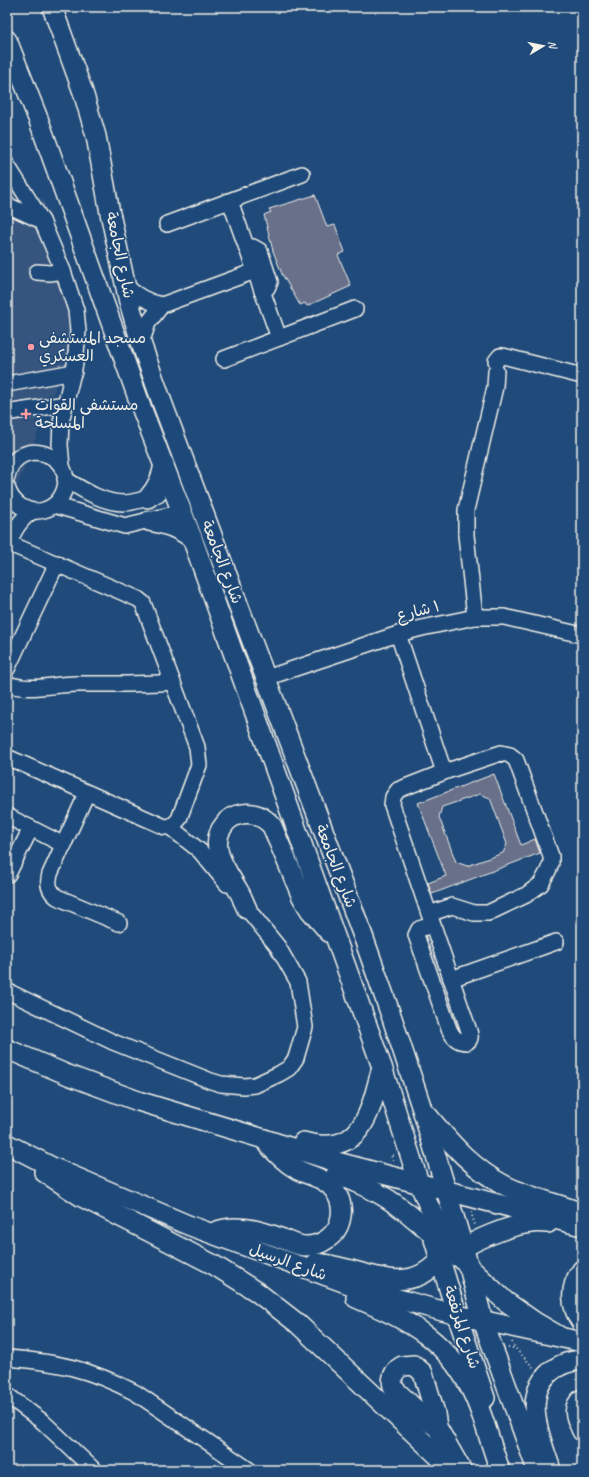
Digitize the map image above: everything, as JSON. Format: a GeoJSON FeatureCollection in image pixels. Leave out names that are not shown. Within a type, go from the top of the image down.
{"type":"FeatureCollection","features":[{"type":"Feature","properties":{"kind":"main road","name":"شارع الجامعة"},"geometry":{"type":"LineString","coordinates":[[52,7],[83,92],[96,136],[110,213],[126,285],[142,346],[365,944],[422,1109],[446,1190]]}},
{"type":"Feature","properties":{"kind":"main road","name":"شارع الجامعة"},"geometry":{"type":"LineString","coordinates":[[9,48],[39,120],[143,412],[192,538],[382,1067],[419,1183]]}},
{"type":"Feature","properties":{"kind":"main road"},"geometry":{"type":"LineString","coordinates":[[148,498],[161,479],[164,464]]}},
{"type":"Feature","properties":{"kind":"main road"},"geometry":{"type":"LineString","coordinates":[[149,521],[172,526],[192,538]]}},
{"type":"Feature","properties":{"kind":"main road"},"geometry":{"type":"LineString","coordinates":[[248,909],[223,864],[217,844],[220,832],[227,821],[238,815],[251,813],[263,817],[272,826],[302,897],[317,918],[336,940]]}},
{"type":"Feature","properties":{"kind":"main road"},"geometry":{"type":"LineString","coordinates":[[7,1049],[68,1075],[138,1101],[285,1145],[355,1168],[577,1221]]}},
{"type":"Feature","properties":{"kind":"main road"},"geometry":{"type":"LineString","coordinates":[[219,1126],[250,1128],[322,1146],[338,1144],[352,1136],[363,1125],[370,1110],[382,1067]]}},
{"type":"Feature","properties":{"kind":"main road"},"geometry":{"type":"LineString","coordinates":[[422,1109],[460,1154],[486,1175],[577,1221]]}},
{"type":"Feature","properties":{"kind":"main road"},"geometry":{"type":"LineString","coordinates":[[211,1233],[229,1228],[244,1229],[270,1235],[305,1246],[319,1244],[326,1240],[336,1230],[342,1216],[342,1208],[338,1194],[321,1179],[300,1171],[288,1164],[274,1152],[264,1139]]}},
{"type":"Feature","properties":{"kind":"main road"},"geometry":{"type":"LineString","coordinates":[[7,1145],[63,1186],[214,1265],[257,1292],[297,1323],[453,1470]]}},
{"type":"Feature","properties":{"kind":"main road","name":"شارع الرسيل"},"geometry":{"type":"LineString","coordinates":[[7,1145],[72,1176],[188,1225],[365,1290],[457,1315],[582,1342]]}},
{"type":"Feature","properties":{"kind":"main road"},"geometry":{"type":"LineString","coordinates":[[285,1145],[302,1159],[365,1185],[378,1192],[404,1210],[432,1234]]}},
{"type":"Feature","properties":{"kind":"main road"},"geometry":{"type":"LineString","coordinates":[[419,1183],[453,1254],[505,1300],[535,1322],[559,1336]]}},
{"type":"Feature","properties":{"kind":"main road","name":"شارع المرتفعة"},"geometry":{"type":"LineString","coordinates":[[419,1183],[432,1234],[453,1254],[483,1321],[537,1470]]}},
{"type":"Feature","properties":{"kind":"main road","name":"شارع المرتفعة"},"geometry":{"type":"LineString","coordinates":[[446,1190],[453,1254],[457,1315],[510,1470]]}},
{"type":"Feature","properties":{"kind":"main road"},"geometry":{"type":"LineString","coordinates":[[293,1264],[305,1262],[331,1265],[395,1280],[413,1278],[429,1270],[453,1254],[502,1230],[531,1223],[577,1221]]}},
{"type":"Feature","properties":{"kind":"main road"},"geometry":{"type":"LineString","coordinates":[[211,1233],[232,1247],[253,1258],[400,1317],[426,1335],[448,1355],[470,1387],[478,1405],[500,1470]]}},
{"type":"Feature","properties":{"kind":"main road"},"geometry":{"type":"LineString","coordinates":[[582,1270],[575,1280],[572,1296],[575,1311],[582,1323]]}},
{"type":"Feature","properties":{"kind":"main road"},"geometry":{"type":"LineString","coordinates":[[551,1470],[542,1442],[536,1412],[536,1396],[544,1378],[552,1370],[566,1363],[582,1360]]}},
{"type":"Feature","properties":{"kind":"main road"},"geometry":{"type":"LineString","coordinates":[[582,1399],[578,1403],[575,1411],[575,1415],[582,1431]]}},
{"type":"Feature","properties":{"kind":"main road"},"geometry":{"type":"LineString","coordinates":[[437,1427],[461,1470]]}},
{"type":"Feature","properties":{"kind":"street"},"geometry":{"type":"LineString","coordinates":[[7,165],[42,221],[63,271],[73,300],[77,321],[74,372],[61,422],[60,445],[64,473],[64,490],[62,496],[54,505],[43,510],[33,511],[24,509],[10,494]]}},
{"type":"Feature","properties":{"kind":"street"},"geometry":{"type":"LineString","coordinates":[[167,224],[302,174]]}},
{"type":"Feature","properties":{"kind":"street"},"geometry":{"type":"LineString","coordinates":[[230,201],[279,338]]}},
{"type":"Feature","properties":{"kind":"street"},"geometry":{"type":"LineString","coordinates":[[7,205],[42,221]]}},
{"type":"Feature","properties":{"kind":"street"},"geometry":{"type":"LineString","coordinates":[[246,248],[256,248],[263,258],[270,282],[267,288],[262,291]]}},
{"type":"Feature","properties":{"kind":"street"},"geometry":{"type":"LineString","coordinates":[[37,272],[50,273],[63,271]]}},
{"type":"Feature","properties":{"kind":"street"},"geometry":{"type":"LineString","coordinates":[[142,346],[148,323],[162,305],[255,271]]}},
{"type":"Feature","properties":{"kind":"street"},"geometry":{"type":"LineString","coordinates":[[126,285],[138,296],[162,305]]}},
{"type":"Feature","properties":{"kind":"street"},"geometry":{"type":"LineString","coordinates":[[224,359],[355,309]]}},
{"type":"Feature","properties":{"kind":"street"},"geometry":{"type":"LineString","coordinates":[[475,617],[466,535],[466,510],[495,387],[496,366],[500,356],[582,376]]}},
{"type":"Feature","properties":{"kind":"street"},"geometry":{"type":"LineString","coordinates":[[7,384],[74,372]]}},
{"type":"Feature","properties":{"kind":"street"},"geometry":{"type":"LineString","coordinates":[[7,411],[12,412],[66,404]]}},
{"type":"Feature","properties":{"kind":"street"},"geometry":{"type":"LineString","coordinates":[[34,452],[53,436],[61,422]]}},
{"type":"Feature","properties":{"kind":"street"},"geometry":{"type":"LineString","coordinates":[[7,477],[11,465],[11,459],[34,452],[48,454],[53,457],[64,473],[83,489],[110,500],[124,503],[148,498],[174,490]]}},
{"type":"Feature","properties":{"kind":"street"},"geometry":{"type":"LineString","coordinates":[[73,510],[83,489]]}},
{"type":"Feature","properties":{"kind":"street"},"geometry":{"type":"LineString","coordinates":[[10,494],[16,515],[10,540]]}},
{"type":"Feature","properties":{"kind":"street"},"geometry":{"type":"LineString","coordinates":[[107,521],[110,500]]}},
{"type":"Feature","properties":{"kind":"street"},"geometry":{"type":"LineString","coordinates":[[54,505],[125,526],[182,512]]}},
{"type":"Feature","properties":{"kind":"street"},"geometry":{"type":"LineString","coordinates":[[10,540],[18,522],[33,511]]}},
{"type":"Feature","properties":{"kind":"street"},"geometry":{"type":"LineString","coordinates":[[7,757],[164,827],[170,827],[175,824],[178,819],[200,765],[197,747],[142,603],[138,599],[10,540]]}},
{"type":"Feature","properties":{"kind":"street"},"geometry":{"type":"LineString","coordinates":[[7,670],[58,563]]}},
{"type":"Feature","properties":{"kind":"street","name":"١ شارع"},"geometry":{"type":"LineString","coordinates":[[266,678],[398,634],[475,617],[504,617],[582,635]]}},
{"type":"Feature","properties":{"kind":"street"},"geometry":{"type":"LineString","coordinates":[[398,634],[444,772]]}},
{"type":"Feature","properties":{"kind":"street"},"geometry":{"type":"LineString","coordinates":[[7,684],[29,688],[75,684],[107,685],[172,682]]}},
{"type":"Feature","properties":{"kind":"street"},"geometry":{"type":"LineString","coordinates":[[430,920],[419,929],[416,935],[451,1034],[458,1041],[467,1042],[470,1040],[471,1036],[430,920],[392,805],[393,797],[398,790],[444,772],[502,753],[510,755],[516,760],[548,848],[551,863],[541,884],[536,889],[495,911],[481,914],[452,906],[430,920]]}},
{"type":"Feature","properties":{"kind":"street"},"geometry":{"type":"LineString","coordinates":[[88,793],[49,877],[48,885],[51,892],[57,897],[119,923]]}},
{"type":"Feature","properties":{"kind":"street"},"geometry":{"type":"LineString","coordinates":[[7,816],[64,844]]}},
{"type":"Feature","properties":{"kind":"street"},"geometry":{"type":"LineString","coordinates":[[7,991],[88,1030],[178,1068],[222,1084],[244,1086],[255,1085],[289,1068],[296,1058],[305,1027],[298,982],[278,947],[248,909],[200,851],[170,827]]}},
{"type":"Feature","properties":{"kind":"street"},"geometry":{"type":"LineString","coordinates":[[8,874],[31,828]]}},
{"type":"Feature","properties":{"kind":"street"},"geometry":{"type":"LineString","coordinates":[[451,979],[556,942]]}},
{"type":"Feature","properties":{"kind":"street"},"geometry":{"type":"LineString","coordinates":[[7,1358],[57,1363],[84,1370],[117,1383],[136,1393],[249,1470]]}},
{"type":"Feature","properties":{"kind":"street"},"geometry":{"type":"LineString","coordinates":[[7,1395],[44,1422],[94,1470]]}},
{"type":"Feature","properties":{"kind":"shaded area","name":"مستشفى القوات المسلحة"},"geometry":{"type":"Polygon","coordinates":[[[7,180],[44,201],[83,315],[7,513],[7,180]]]}},
{"type":"Feature","properties":{"kind":"building"},"geometry":{"type":"Polygon","coordinates":[[[315,195],[327,227],[335,225],[345,252],[338,255],[351,286],[307,306],[305,303],[300,305],[282,274],[273,251],[264,215],[271,212],[269,209],[315,195]]]}},
{"type":"Feature","properties":{"kind":"building"},"geometry":{"type":"Polygon","coordinates":[[[494,774],[521,845],[535,839],[540,853],[432,894],[428,883],[446,876],[418,803],[494,774]],[[480,794],[442,807],[439,817],[456,862],[467,866],[503,853],[507,844],[490,798],[480,794]]]}},
{"type":"Feature","properties":{"kind":"place","name":"مسجد المستشفى العسكري"},"geometry":{"type":"Point","coordinates":[31,347]}},
{"type":"Feature","properties":{"kind":"place","name":"مستشفى القوات المسلحة"},"geometry":{"type":"Point","coordinates":[26,414]}}]}
